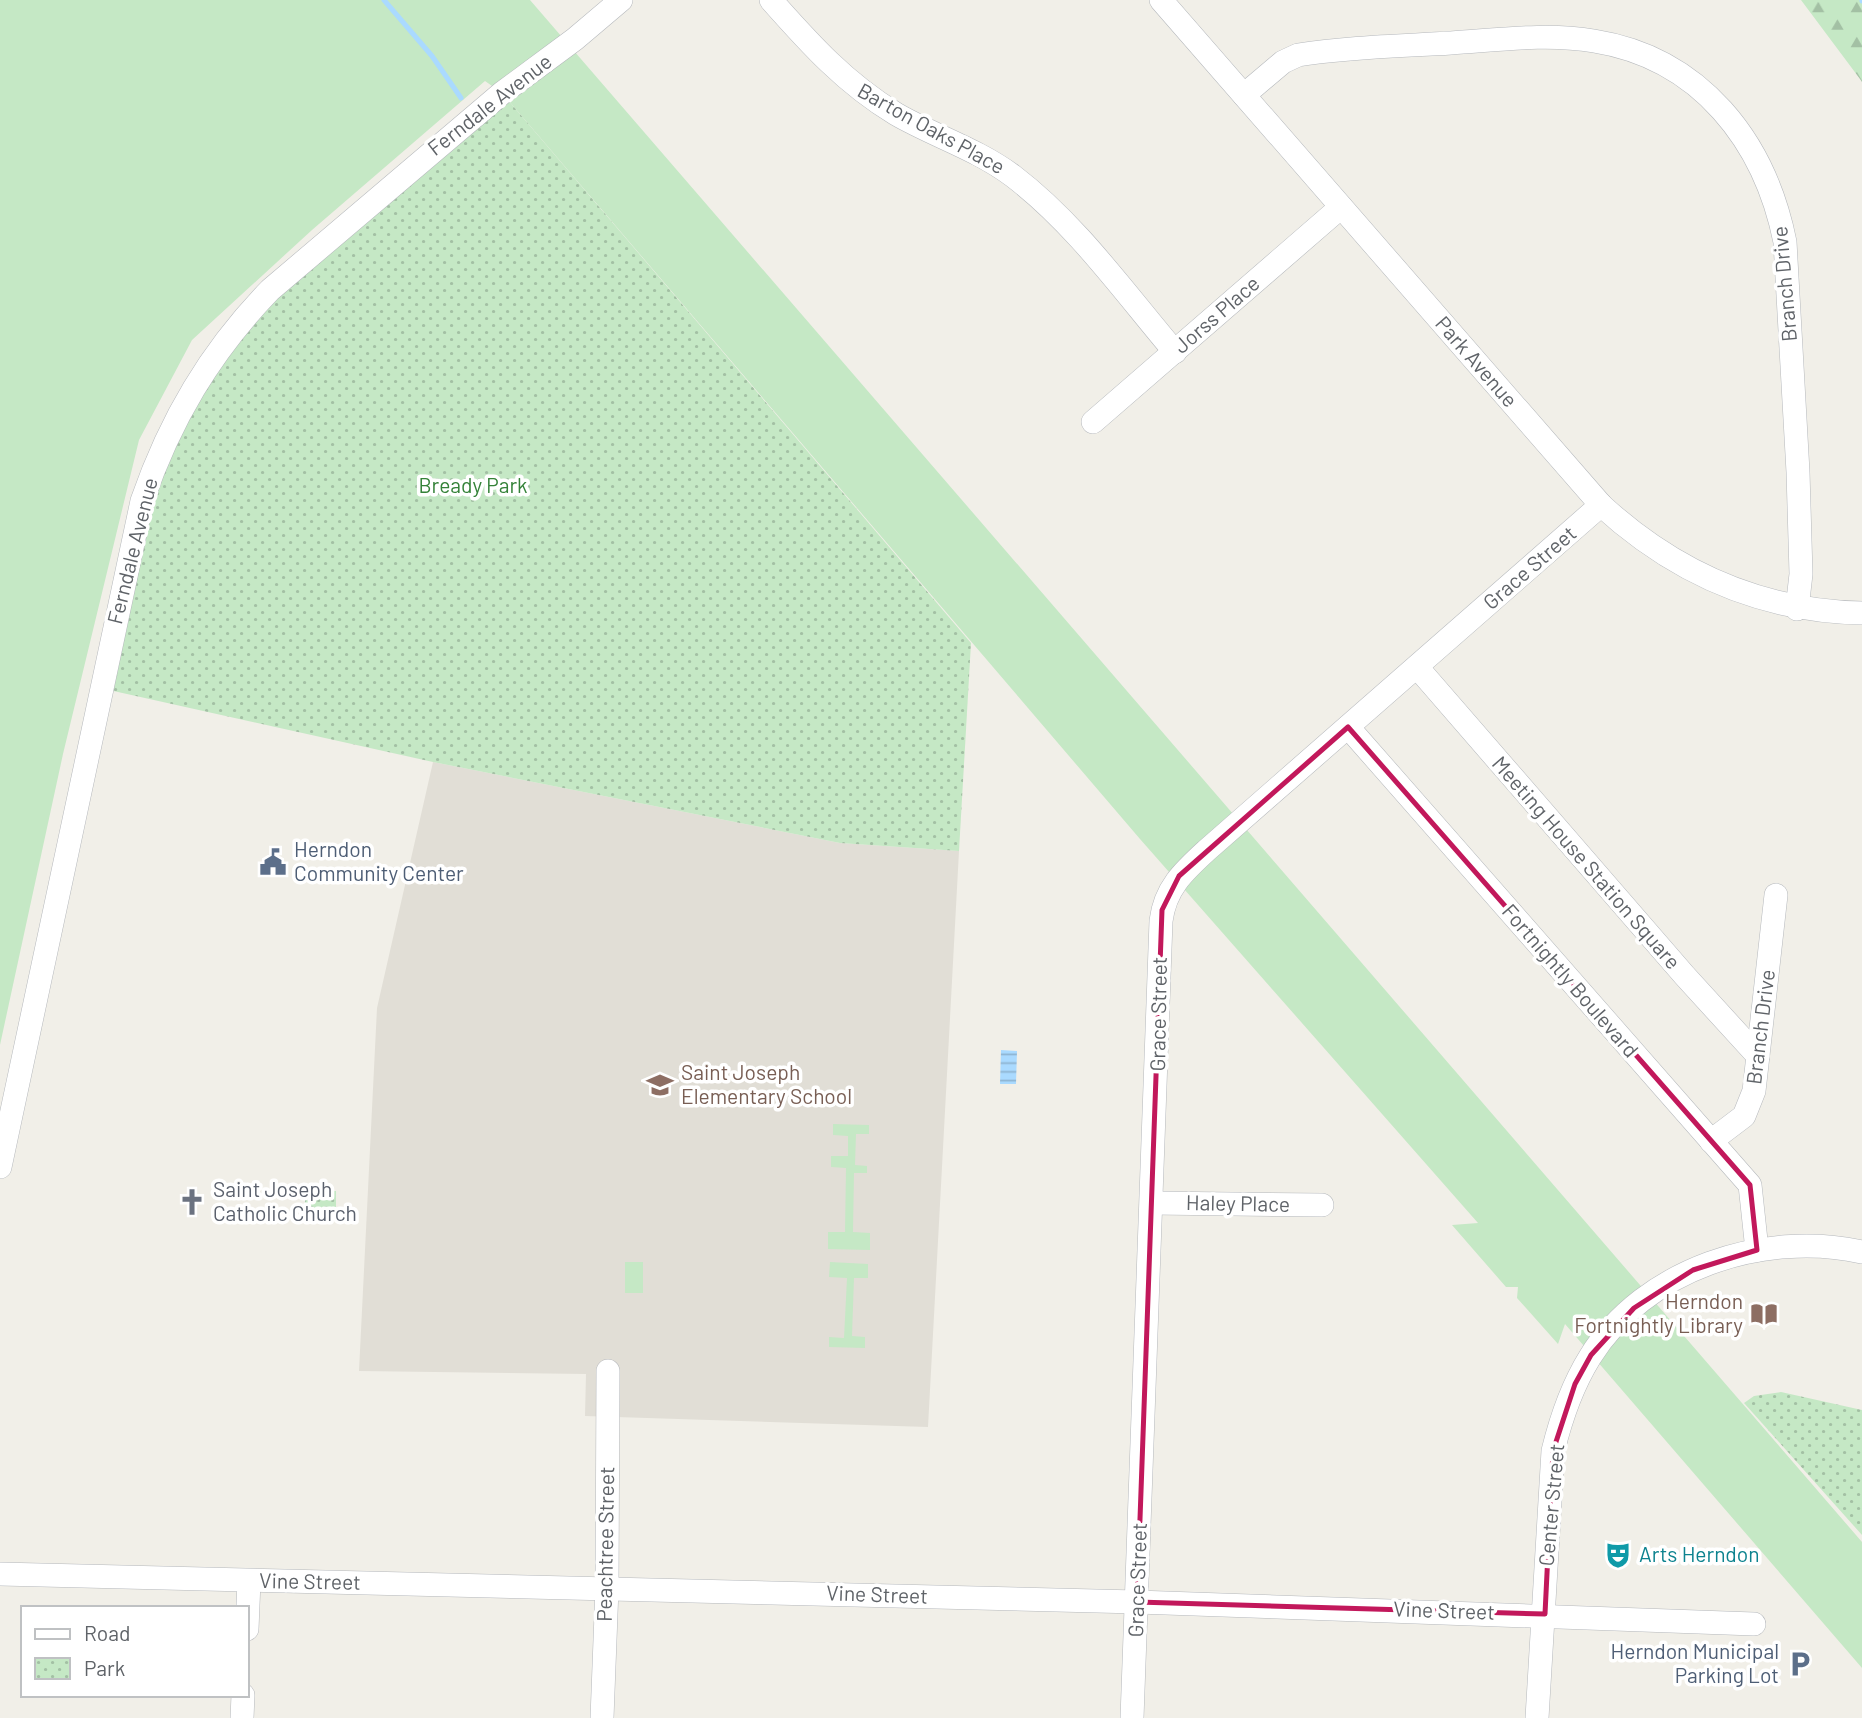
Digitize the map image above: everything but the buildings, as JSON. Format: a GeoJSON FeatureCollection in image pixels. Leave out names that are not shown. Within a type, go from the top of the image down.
{"type":"FeatureCollection","features":[{"type":"Feature","properties":{"kind":"street","name":"Ferndale Avenue"},"geometry":{"type":"LineString","coordinates":[[0,1167],[142,501],[181,407],[236,325],[270,290],[466,121],[513,83],[575,40],[621,0]]}},
{"type":"Feature","properties":{"kind":"street","name":"Barton Oaks Place"},"geometry":{"type":"LineString","coordinates":[[771,0],[816,52],[858,90],[911,122],[979,155],[1040,197],[1175,352]]}},
{"type":"Feature","properties":{"kind":"street","name":"Park Avenue"},"geometry":{"type":"LineString","coordinates":[[1161,0],[1601,505],[1650,546],[1695,574],[1734,591],[1797,608],[1862,613]]}},
{"type":"Feature","properties":{"kind":"street","name":"Branch Drive"},"geometry":{"type":"LineString","coordinates":[[1244,95],[1283,62],[1306,54],[1563,37],[1626,49],[1658,62],[1709,96],[1749,144],[1765,173],[1777,206],[1784,242],[1798,472],[1801,574],[1797,608]]}},
{"type":"Feature","properties":{"kind":"street","name":"Jorss Place"},"geometry":{"type":"LineString","coordinates":[[1093,422],[1341,207]]}},
{"type":"Feature","properties":{"kind":"street","name":"Grace Street"},"geometry":{"type":"LineString","coordinates":[[1132,1718],[1153,1203],[1161,921],[1168,892],[1179,876],[1601,505]]}},
{"type":"Feature","properties":{"kind":"street","name":"Meeting House Station Square"},"geometry":{"type":"LineString","coordinates":[[1417,667],[1668,957],[1758,1056]]}},
{"type":"Feature","properties":{"kind":"street","name":"Fortnightly Boulevard"},"geometry":{"type":"LineString","coordinates":[[1348,727],[1749,1185],[1757,1250]]}},
{"type":"Feature","properties":{"kind":"street","name":"Branch Drive"},"geometry":{"type":"LineString","coordinates":[[1711,1141],[1744,1116],[1754,1091],[1776,895]]}},
{"type":"Feature","properties":{"kind":"street","name":"Haley Place"},"geometry":{"type":"LineString","coordinates":[[1153,1203],[1322,1205]]}},
{"type":"Feature","properties":{"kind":"street","name":"Center Street"},"geometry":{"type":"LineString","coordinates":[[1537,1718],[1553,1451],[1561,1418],[1591,1355],[1634,1308],[1664,1286],[1704,1266],[1757,1250],[1818,1246],[1862,1252]]}},
{"type":"Feature","properties":{"kind":"street","name":"Peachtree Street"},"geometry":{"type":"LineString","coordinates":[[602,1718],[607,1588],[608,1371]]}},
{"type":"Feature","properties":{"kind":"street","name":"Vine Street"},"geometry":{"type":"LineString","coordinates":[[0,1574],[1137,1602],[1545,1614],[1754,1624]]}},
{"type":"Feature","properties":{"kind":"street"},"geometry":{"type":"LineString","coordinates":[[248,1606],[249,1581]]}},
{"type":"Feature","properties":{"kind":"street"},"geometry":{"type":"LineString","coordinates":[[242,1718],[243,1697]]}},
{"type":"Feature","properties":{"kind":"highlighted area"},"geometry":{"type":"Polygon","coordinates":[[[1348,727],[1750,1185],[1757,1250],[1693,1270],[1634,1308],[1591,1355],[1575,1384],[1553,1451],[1545,1614],[1137,1602],[1162,910],[1179,876],[1348,727]]]}},
{"type":"Feature","properties":{"kind":"shaded area","name":"Saint Joseph Elementary School"},"geometry":{"type":"Polygon","coordinates":[[[433,762],[840,843],[959,851],[928,1427],[585,1416],[586,1374],[359,1371],[377,1008],[433,762]]]}},
{"type":"Feature","properties":{"kind":"green space"},"geometry":{"type":"Polygon","coordinates":[[[0,0],[530,0],[1862,1542],[1862,1668],[1565,1324],[1558,1344],[1517,1298],[1518,1287],[1506,1287],[1452,1225],[1478,1223],[1140,839],[502,93],[485,81],[312,230],[192,340],[139,440],[63,754],[0,1045],[0,0]]]}},
{"type":"Feature","properties":{"kind":"green space"},"geometry":{"type":"Polygon","coordinates":[[[1801,0],[1862,0],[1862,82],[1860,79],[1801,0]]]}},
{"type":"Feature","properties":{"kind":"green space","name":"Bready Park"},"geometry":{"type":"Polygon","coordinates":[[[502,93],[971,643],[959,851],[840,843],[433,762],[100,688],[142,501],[214,353],[502,93]]]}},
{"type":"Feature","properties":{"kind":"green space"},"geometry":{"type":"Polygon","coordinates":[[[833,1124],[869,1125],[869,1134],[856,1134],[855,1165],[867,1166],[867,1173],[854,1173],[853,1232],[870,1233],[870,1250],[828,1249],[828,1232],[845,1232],[846,1168],[831,1167],[831,1156],[848,1156],[848,1136],[833,1135],[833,1124]]]}},
{"type":"Feature","properties":{"kind":"green space"},"geometry":{"type":"Polygon","coordinates":[[[310,1191],[336,1191],[336,1216],[311,1216],[305,1211],[305,1196],[310,1191]]]}},
{"type":"Feature","properties":{"kind":"green space"},"geometry":{"type":"Polygon","coordinates":[[[625,1262],[643,1262],[643,1293],[625,1293],[625,1262]]]}},
{"type":"Feature","properties":{"kind":"green space"},"geometry":{"type":"Polygon","coordinates":[[[830,1262],[868,1264],[868,1278],[854,1278],[852,1336],[865,1337],[865,1348],[829,1347],[829,1337],[844,1338],[847,1278],[829,1277],[830,1262]]]}},
{"type":"Feature","properties":{"kind":"green space"},"geometry":{"type":"Polygon","coordinates":[[[1781,1392],[1862,1410],[1862,1535],[1744,1403],[1754,1396],[1781,1392]]]}},
{"type":"Feature","properties":{"kind":"water"},"geometry":{"type":"Polygon","coordinates":[[[1001,1050],[1017,1051],[1016,1084],[1000,1084],[1001,1050]]]}},
{"type":"Feature","properties":{"kind":"waterway"},"geometry":{"type":"LineString","coordinates":[[384,0],[432,56],[461,98]]}},
{"type":"Feature","properties":{"kind":"place","name":"Herndon Community Center"},"geometry":{"type":"Point","coordinates":[273,862]}},
{"type":"Feature","properties":{"kind":"place","name":"Saint Joseph Elementary School"},"geometry":{"type":"Point","coordinates":[660,1085]}},
{"type":"Feature","properties":{"kind":"place","name":"Saint Joseph Catholic Church"},"geometry":{"type":"Point","coordinates":[192,1202]}},
{"type":"Feature","properties":{"kind":"place","name":"Herndon Fortnightly Library"},"geometry":{"type":"Point","coordinates":[1764,1314]}},
{"type":"Feature","properties":{"kind":"place","name":"Arts Herndon"},"geometry":{"type":"Point","coordinates":[1618,1555]}},
{"type":"Feature","properties":{"kind":"place","name":"Herndon Municipal Parking Lot"},"geometry":{"type":"Point","coordinates":[1800,1664]}}]}
